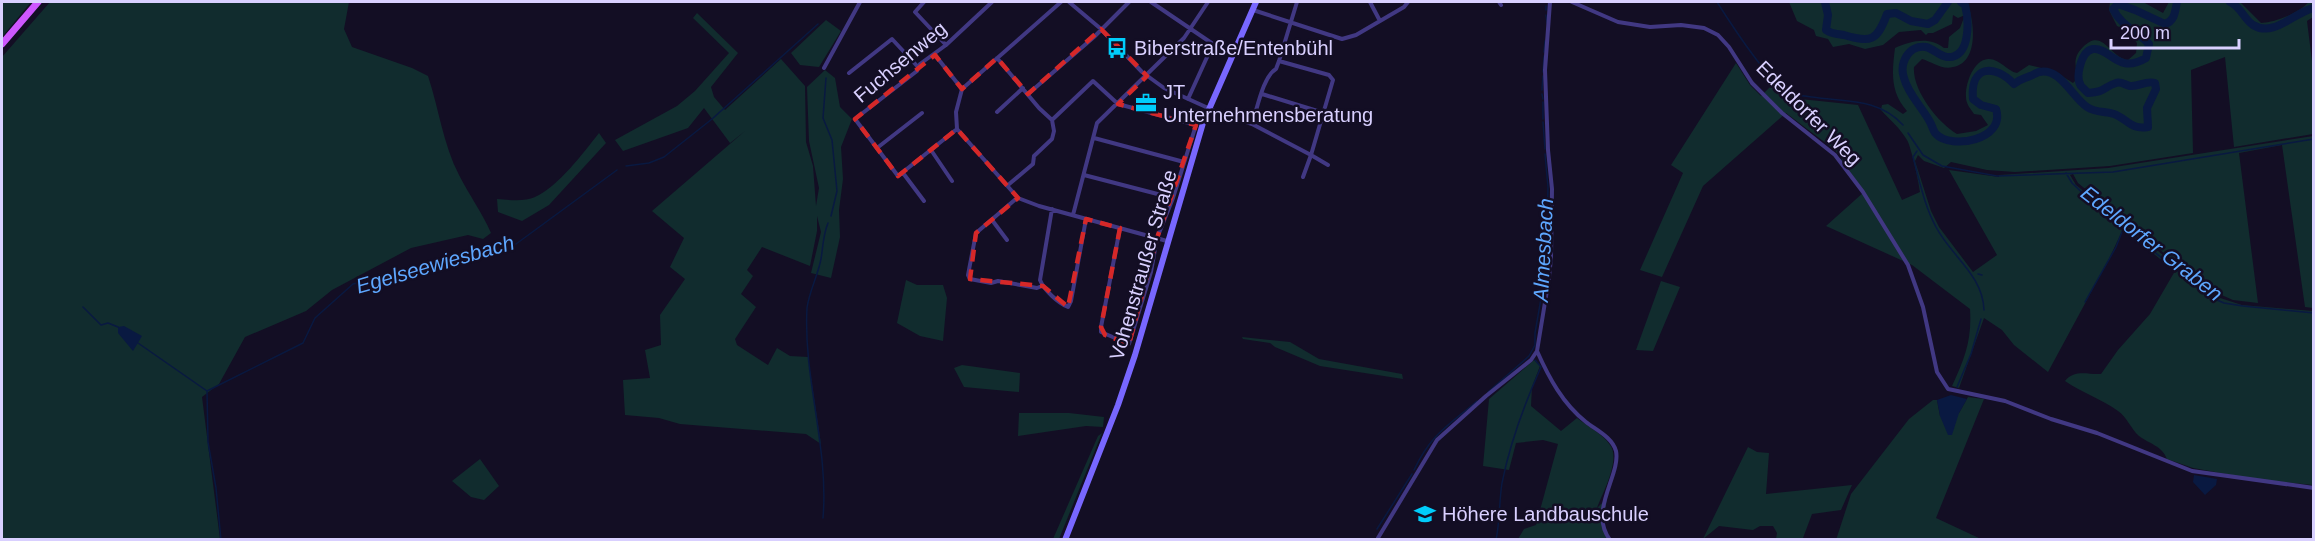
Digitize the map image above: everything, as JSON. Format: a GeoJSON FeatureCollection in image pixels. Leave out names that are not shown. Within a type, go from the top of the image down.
{"type":"FeatureCollection","features":[{"type":"Feature","properties":{"kind":"main road"},"geometry":{"type":"LineString","coordinates":[[2,44],[38,2]]}},
{"type":"Feature","properties":{"kind":"main road","name":"Vohenstraußer Straße"},"geometry":{"type":"LineString","coordinates":[[1065,540],[1124,386],[1209,107],[1256,2]]}},
{"type":"Feature","properties":{"kind":"street"},"geometry":{"type":"LineString","coordinates":[[824,68],[859,4],[850,2]]}},
{"type":"Feature","properties":{"kind":"street"},"geometry":{"type":"LineString","coordinates":[[924,2],[915,12],[946,45]]}},
{"type":"Feature","properties":{"kind":"street","name":"Fuchsenweg"},"geometry":{"type":"LineString","coordinates":[[903,173],[898,176],[855,119],[917,71],[918,67],[946,45],[992,2]]}},
{"type":"Feature","properties":{"kind":"street"},"geometry":{"type":"LineString","coordinates":[[1061,2],[962,89],[956,112],[957,129],[1017,198],[1167,241]]}},
{"type":"Feature","properties":{"kind":"street"},"geometry":{"type":"LineString","coordinates":[[1069,2],[1101,29],[1147,76],[1164,88],[1216,112],[1252,124],[1328,165]]}},
{"type":"Feature","properties":{"kind":"street"},"geometry":{"type":"LineString","coordinates":[[1028,94],[1129,2]]}},
{"type":"Feature","properties":{"kind":"street"},"geometry":{"type":"LineString","coordinates":[[1151,2],[1213,44],[1188,99]]}},
{"type":"Feature","properties":{"kind":"street"},"geometry":{"type":"LineString","coordinates":[[1073,215],[1097,123],[1147,76],[1191,28],[1208,2]]}},
{"type":"Feature","properties":{"kind":"street"},"geometry":{"type":"LineString","coordinates":[[1252,124],[1266,80],[1270,72],[1276,69],[1279,61],[1297,2]]}},
{"type":"Feature","properties":{"kind":"street"},"geometry":{"type":"LineString","coordinates":[[1370,2],[1380,21]]}},
{"type":"Feature","properties":{"kind":"street"},"geometry":{"type":"LineString","coordinates":[[1253,10],[1342,39],[1380,21],[1404,7],[1408,2]]}},
{"type":"Feature","properties":{"kind":"street"},"geometry":{"type":"LineString","coordinates":[[1378,538],[1437,440],[1531,360],[1537,351],[1551,256],[1552,189],[1545,70],[1550,2]]}},
{"type":"Feature","properties":{"kind":"street","name":"Edeldorfer Weg"},"geometry":{"type":"LineString","coordinates":[[1572,2],[1618,22],[1650,27],[1681,25],[1704,28],[1718,35],[1729,47],[1752,83],[1782,113],[1835,155],[1863,192],[1908,265],[1923,307],[1937,372],[1947,387],[1956,392],[2005,401],[2051,419],[2097,433],[2192,471],[2313,488]]}},
{"type":"Feature","properties":{"kind":"street"},"geometry":{"type":"LineString","coordinates":[[849,73],[892,39],[918,67]]}},
{"type":"Feature","properties":{"kind":"street"},"geometry":{"type":"LineString","coordinates":[[934,55],[962,89]]}},
{"type":"Feature","properties":{"kind":"street"},"geometry":{"type":"LineString","coordinates":[[997,57],[1052,120],[1054,131],[1052,139],[1034,156],[1033,164],[1008,185]]}},
{"type":"Feature","properties":{"kind":"street"},"geometry":{"type":"LineString","coordinates":[[1279,61],[1332,78],[1334,83],[1303,177]]}},
{"type":"Feature","properties":{"kind":"street"},"geometry":{"type":"LineString","coordinates":[[1052,120],[1093,81],[1118,104]]}},
{"type":"Feature","properties":{"kind":"street"},"geometry":{"type":"LineString","coordinates":[[997,112],[1023,88]]}},
{"type":"Feature","properties":{"kind":"street"},"geometry":{"type":"LineString","coordinates":[[1262,94],[1324,113]]}},
{"type":"Feature","properties":{"kind":"street","name":"Vohenstraußer Straße"},"geometry":{"type":"LineString","coordinates":[[1118,104],[1196,125],[1173,198],[1157,238],[1151,272],[1129,344],[1101,332],[1120,228]]}},
{"type":"Feature","properties":{"kind":"street"},"geometry":{"type":"LineString","coordinates":[[877,148],[922,113]]}},
{"type":"Feature","properties":{"kind":"street"},"geometry":{"type":"LineString","coordinates":[[924,201],[903,173],[957,129]]}},
{"type":"Feature","properties":{"kind":"street"},"geometry":{"type":"LineString","coordinates":[[1094,138],[1184,162]]}},
{"type":"Feature","properties":{"kind":"street"},"geometry":{"type":"LineString","coordinates":[[931,150],[952,181]]}},
{"type":"Feature","properties":{"kind":"street"},"geometry":{"type":"LineString","coordinates":[[1084,175],[1173,198]]}},
{"type":"Feature","properties":{"kind":"street"},"geometry":{"type":"LineString","coordinates":[[1017,198],[976,234],[968,275],[970,279],[991,283],[998,281],[1037,288],[1042,286]]}},
{"type":"Feature","properties":{"kind":"street"},"geometry":{"type":"LineString","coordinates":[[1052,209],[1040,280],[1042,286],[1063,306],[1068,307],[1071,300],[1086,219]]}},
{"type":"Feature","properties":{"kind":"street"},"geometry":{"type":"LineString","coordinates":[[992,220],[1007,240]]}},
{"type":"Feature","properties":{"kind":"street"},"geometry":{"type":"LineString","coordinates":[[1537,351],[1551,380],[1568,405],[1584,421],[1608,438],[1615,447],[1616,457],[1604,504],[1604,526],[1610,540]]}},
{"type":"Feature","properties":{"kind":"highlighted area"},"geometry":{"type":"Polygon","coordinates":[[[1101,29],[1147,76],[1118,104],[1196,125],[1157,238],[1129,344],[1105,335],[1101,327],[1120,228],[1086,219],[1068,307],[1043,286],[970,279],[976,233],[1018,198],[957,129],[898,176],[855,119],[935,55],[962,89],[997,58],[1028,94],[1101,29]]]}},
{"type":"Feature","properties":{"kind":"green space"},"geometry":{"type":"Polygon","coordinates":[[[2,2],[31,2],[2,37],[2,2]]]}},
{"type":"Feature","properties":{"kind":"green space"},"geometry":{"type":"Polygon","coordinates":[[[50,2],[349,2],[344,29],[352,47],[428,76],[454,163],[491,233],[483,239],[468,235],[411,248],[332,290],[306,311],[245,337],[219,384],[202,397],[220,539],[2,540],[2,57],[50,2]]]}},
{"type":"Feature","properties":{"kind":"green space"},"geometry":{"type":"Polygon","coordinates":[[[1789,2],[1967,2],[1973,29],[1968,57],[1962,63],[1949,68],[1922,59],[1914,67],[1917,86],[1928,105],[1942,122],[1957,134],[1976,131],[1988,125],[1981,115],[1974,114],[1966,99],[1971,74],[1983,60],[1996,60],[2017,73],[2029,65],[2054,71],[2073,83],[2077,79],[2077,55],[2090,42],[2096,40],[2101,42],[2121,58],[2128,60],[2136,53],[2137,43],[2126,30],[2117,26],[2109,10],[2110,2],[2143,2],[2163,13],[2169,2],[2240,2],[2261,23],[2287,16],[2309,2],[2313,2],[2313,17],[2307,21],[2314,77],[2313,134],[2234,147],[2225,57],[2191,70],[2193,153],[2110,166],[2015,172],[1987,170],[1951,162],[1944,168],[1924,161],[1918,155],[1915,161],[1931,211],[1939,227],[1973,272],[1997,255],[1949,170],[1999,177],[1999,175],[2108,168],[2313,136],[2313,308],[2305,307],[2282,145],[2239,153],[2258,303],[2233,300],[2208,289],[2078,183],[2073,174],[2070,175],[2076,185],[2214,296],[2242,305],[2313,311],[2313,485],[2254,479],[2193,468],[2167,459],[2159,448],[2139,436],[2118,411],[2065,381],[2077,374],[2101,374],[2118,350],[2150,314],[2175,271],[2123,229],[2048,372],[2014,345],[2002,330],[1984,318],[1959,388],[1952,386],[1967,349],[1970,309],[1912,265],[1826,226],[1864,192],[1835,150],[1786,113],[1703,186],[1662,277],[1640,270],[1683,173],[1671,165],[1736,63],[1750,85],[1761,96],[1775,82],[1800,99],[1858,105],[1902,200],[1920,192],[1907,140],[1881,110],[1882,105],[1888,104],[1903,114],[1907,111],[1901,104],[1895,89],[1893,73],[1895,48],[1907,43],[1926,41],[1948,48],[1949,37],[1960,28],[1965,15],[1958,18],[1953,15],[1952,24],[1926,35],[1921,30],[1899,32],[1883,45],[1865,49],[1849,44],[1833,47],[1828,39],[1816,36],[1814,30],[1797,21],[1789,2]]]}},
{"type":"Feature","properties":{"kind":"green space"},"geometry":{"type":"Polygon","coordinates":[[[697,13],[738,53],[711,87],[714,97],[725,110],[781,59],[805,86],[806,142],[813,166],[816,206],[819,188],[809,141],[807,87],[825,70],[835,78],[840,107],[852,119],[841,147],[843,179],[839,210],[840,237],[831,278],[811,273],[821,232],[817,216],[817,231],[810,266],[762,247],[747,270],[753,276],[741,294],[756,307],[735,339],[737,345],[768,365],[777,348],[790,356],[808,357],[821,444],[806,434],[680,424],[659,418],[625,415],[623,380],[650,378],[645,350],[661,345],[660,315],[685,279],[670,267],[684,238],[652,211],[745,131],[730,143],[704,108],[688,128],[623,151],[615,140],[677,106],[695,91],[729,53],[693,18],[697,13]]]}},
{"type":"Feature","properties":{"kind":"green space"},"geometry":{"type":"Polygon","coordinates":[[[826,20],[841,31],[819,67],[800,65],[791,53],[826,20]]]}},
{"type":"Feature","properties":{"kind":"green space"},"geometry":{"type":"Polygon","coordinates":[[[599,133],[606,143],[549,205],[522,221],[498,212],[497,199],[531,199],[553,185],[599,133]]]}},
{"type":"Feature","properties":{"kind":"green space"},"geometry":{"type":"Polygon","coordinates":[[[906,280],[917,285],[943,285],[947,298],[943,341],[920,336],[897,323],[906,280]]]}},
{"type":"Feature","properties":{"kind":"green space"},"geometry":{"type":"Polygon","coordinates":[[[1661,281],[1680,287],[1653,351],[1636,350],[1661,281]]]}},
{"type":"Feature","properties":{"kind":"green space"},"geometry":{"type":"Polygon","coordinates":[[[1242,337],[1290,342],[1319,359],[1402,374],[1403,379],[1320,366],[1270,343],[1242,337]]]}},
{"type":"Feature","properties":{"kind":"green space"},"geometry":{"type":"Polygon","coordinates":[[[1534,360],[1540,366],[1532,387],[1531,406],[1561,431],[1577,418],[1603,437],[1613,451],[1610,476],[1597,508],[1607,498],[1604,520],[1607,540],[1518,539],[1524,529],[1536,525],[1558,444],[1543,440],[1516,443],[1509,470],[1483,466],[1489,399],[1534,360]]]}},
{"type":"Feature","properties":{"kind":"green space"},"geometry":{"type":"Polygon","coordinates":[[[962,365],[1020,373],[1019,392],[964,387],[954,368],[962,365]]]}},
{"type":"Feature","properties":{"kind":"green space"},"geometry":{"type":"Polygon","coordinates":[[[1968,397],[1984,399],[1936,518],[1981,539],[1836,540],[1851,494],[1909,419],[1933,400],[1937,400],[1940,416],[1959,413],[1968,397]]]}},
{"type":"Feature","properties":{"kind":"green space"},"geometry":{"type":"Polygon","coordinates":[[[1019,413],[1069,413],[1104,417],[1103,427],[1086,426],[1018,436],[1019,413]]]}},
{"type":"Feature","properties":{"kind":"green space"},"geometry":{"type":"Polygon","coordinates":[[[1102,433],[1059,539],[1053,539],[1098,436],[1102,433]]]}},
{"type":"Feature","properties":{"kind":"green space"},"geometry":{"type":"Polygon","coordinates":[[[1748,447],[1757,452],[1769,453],[1766,494],[1852,485],[1841,510],[1812,514],[1803,538],[1776,539],[1777,533],[1773,526],[1760,526],[1753,530],[1719,526],[1703,539],[1748,447]]]}},
{"type":"Feature","properties":{"kind":"green space"},"geometry":{"type":"Polygon","coordinates":[[[480,459],[499,486],[484,500],[471,497],[452,481],[480,459]]]}},
{"type":"Feature","properties":{"kind":"water"},"geometry":{"type":"Polygon","coordinates":[[[124,326],[142,336],[133,351],[118,333],[118,327],[124,326]]]}},
{"type":"Feature","properties":{"kind":"water"},"geometry":{"type":"Polygon","coordinates":[[[1951,395],[1967,399],[1959,413],[1952,435],[1948,435],[1940,416],[1937,400],[1951,395]]]}},
{"type":"Feature","properties":{"kind":"water"},"geometry":{"type":"Polygon","coordinates":[[[2194,475],[2217,479],[2216,485],[2205,495],[2193,482],[2194,475]]]}},
{"type":"Feature","properties":{"kind":"waterway","name":"Edeldorfer Graben"},"geometry":{"type":"LineString","coordinates":[[1717,2],[1758,62],[1785,90],[1802,96],[1873,106],[1894,116],[1903,125]]}},
{"type":"Feature","properties":{"kind":"waterway"},"geometry":{"type":"LineString","coordinates":[[1825,2],[1828,15],[1826,30],[1861,39],[1872,38],[1876,35],[1887,14],[1896,13],[1911,21],[1928,24],[1935,20],[1948,2]]}},
{"type":"Feature","properties":{"kind":"waterway"},"geometry":{"type":"LineString","coordinates":[[1961,2],[1965,5],[1967,29],[1960,52],[1955,56],[1947,57],[1926,47],[1915,48],[1907,56],[1903,66],[1904,78],[1909,90],[1927,116],[1935,133],[1943,139],[1953,141],[1975,139],[1985,135],[1993,128],[1997,120],[1996,109],[1981,105],[1973,99],[1975,80],[1985,71],[1999,73],[2014,84],[2039,72],[2053,74],[2090,109],[2114,114],[2133,126],[2148,127],[2147,108],[2156,89],[2155,83],[2149,82],[2136,86],[2118,83],[2098,92],[2088,93],[2079,82],[2080,65],[2085,54],[2093,49],[2104,52],[2121,62],[2136,62],[2146,58],[2149,44],[2116,15],[2113,9],[2118,4],[2165,24],[2173,18],[2177,2]]}},
{"type":"Feature","properties":{"kind":"waterway"},"geometry":{"type":"LineString","coordinates":[[2230,2],[2253,25],[2261,28],[2284,23],[2314,8]]}},
{"type":"Feature","properties":{"kind":"waterway","name":"Almesbach"},"geometry":{"type":"LineString","coordinates":[[1546,15],[1547,23]]}},
{"type":"Feature","properties":{"kind":"waterway","name":"Egelseewiesbach"},"geometry":{"type":"LineString","coordinates":[[626,166],[649,163],[664,157],[712,119],[818,24]]}},
{"type":"Feature","properties":{"kind":"waterway","name":"Almesbach"},"geometry":{"type":"LineString","coordinates":[[1544,52],[1545,41]]}},
{"type":"Feature","properties":{"kind":"waterway","name":"Almesbach"},"geometry":{"type":"LineString","coordinates":[[1543,72],[1544,56]]}},
{"type":"Feature","properties":{"kind":"waterway","name":"Almesbach"},"geometry":{"type":"LineString","coordinates":[[1542,90],[1543,76]]}},
{"type":"Feature","properties":{"kind":"waterway"},"geometry":{"type":"LineString","coordinates":[[826,78],[823,118],[832,140],[837,191],[831,216]]}},
{"type":"Feature","properties":{"kind":"waterway","name":"Almesbach"},"geometry":{"type":"LineString","coordinates":[[1542,94],[1543,99]]}},
{"type":"Feature","properties":{"kind":"waterway","name":"Almesbach"},"geometry":{"type":"LineString","coordinates":[[1543,102],[1543,119]]}},
{"type":"Feature","properties":{"kind":"waterway","name":"Almesbach"},"geometry":{"type":"LineString","coordinates":[[1543,122],[1545,149]]}},
{"type":"Feature","properties":{"kind":"waterway","name":"Edeldorfer Graben"},"geometry":{"type":"LineString","coordinates":[[1908,133],[1923,155],[1942,166],[1997,176],[2113,172],[2314,139]]}},
{"type":"Feature","properties":{"kind":"waterway"},"geometry":{"type":"LineString","coordinates":[[1917,151],[1913,157],[1929,211],[1942,237],[1978,286],[1984,310]]}},
{"type":"Feature","properties":{"kind":"waterway","name":"Almesbach"},"geometry":{"type":"LineString","coordinates":[[1488,392],[1529,356],[1535,345],[1546,270],[1548,187],[1545,154]]}},
{"type":"Feature","properties":{"kind":"waterway","name":"Egelseewiesbach"},"geometry":{"type":"LineString","coordinates":[[138,343],[207,391],[303,343],[315,318],[353,284],[516,244],[617,170]]}},
{"type":"Feature","properties":{"kind":"waterway","name":"Edeldorfer Graben"},"geometry":{"type":"LineString","coordinates":[[2066,173],[2072,183],[2089,199],[2217,300],[2243,306],[2314,313]]}},
{"type":"Feature","properties":{"kind":"waterway"},"geometry":{"type":"LineString","coordinates":[[823,518],[824,491],[820,439],[809,360],[807,308],[820,265],[828,223]]}},
{"type":"Feature","properties":{"kind":"waterway"},"geometry":{"type":"LineString","coordinates":[[2085,302],[2116,247],[2124,227]]}},
{"type":"Feature","properties":{"kind":"waterway"},"geometry":{"type":"LineString","coordinates":[[1978,274],[1982,275]]}},
{"type":"Feature","properties":{"kind":"waterway","name":"Egelseewiesbach"},"geometry":{"type":"LineString","coordinates":[[83,307],[101,325],[108,323],[118,327]]}},
{"type":"Feature","properties":{"kind":"waterway"},"geometry":{"type":"LineString","coordinates":[[1957,387],[1971,354],[1981,319]]}},
{"type":"Feature","properties":{"kind":"waterway","name":"Almesbach"},"geometry":{"type":"LineString","coordinates":[[1496,540],[1502,483],[1509,453],[1523,410],[1541,367],[1535,360]]}},
{"type":"Feature","properties":{"kind":"waterway"},"geometry":{"type":"LineString","coordinates":[[207,391],[208,442],[216,488],[221,540]]}},
{"type":"Feature","properties":{"kind":"waterway"},"geometry":{"type":"LineString","coordinates":[[1414,470],[1434,439],[1477,401]]}},
{"type":"Feature","properties":{"kind":"waterway"},"geometry":{"type":"LineString","coordinates":[[1377,529],[1412,474]]}},
{"type":"Feature","properties":{"kind":"place","name":"Biberstraße/Entenbühl"},"geometry":{"type":"Point","coordinates":[1117,48]}},
{"type":"Feature","properties":{"kind":"place","name":"JT Unternehmensberatung"},"geometry":{"type":"Point","coordinates":[1146,103]}},
{"type":"Feature","properties":{"kind":"place","name":"Höhere Landbauschule"},"geometry":{"type":"Point","coordinates":[1425,514]}}]}
